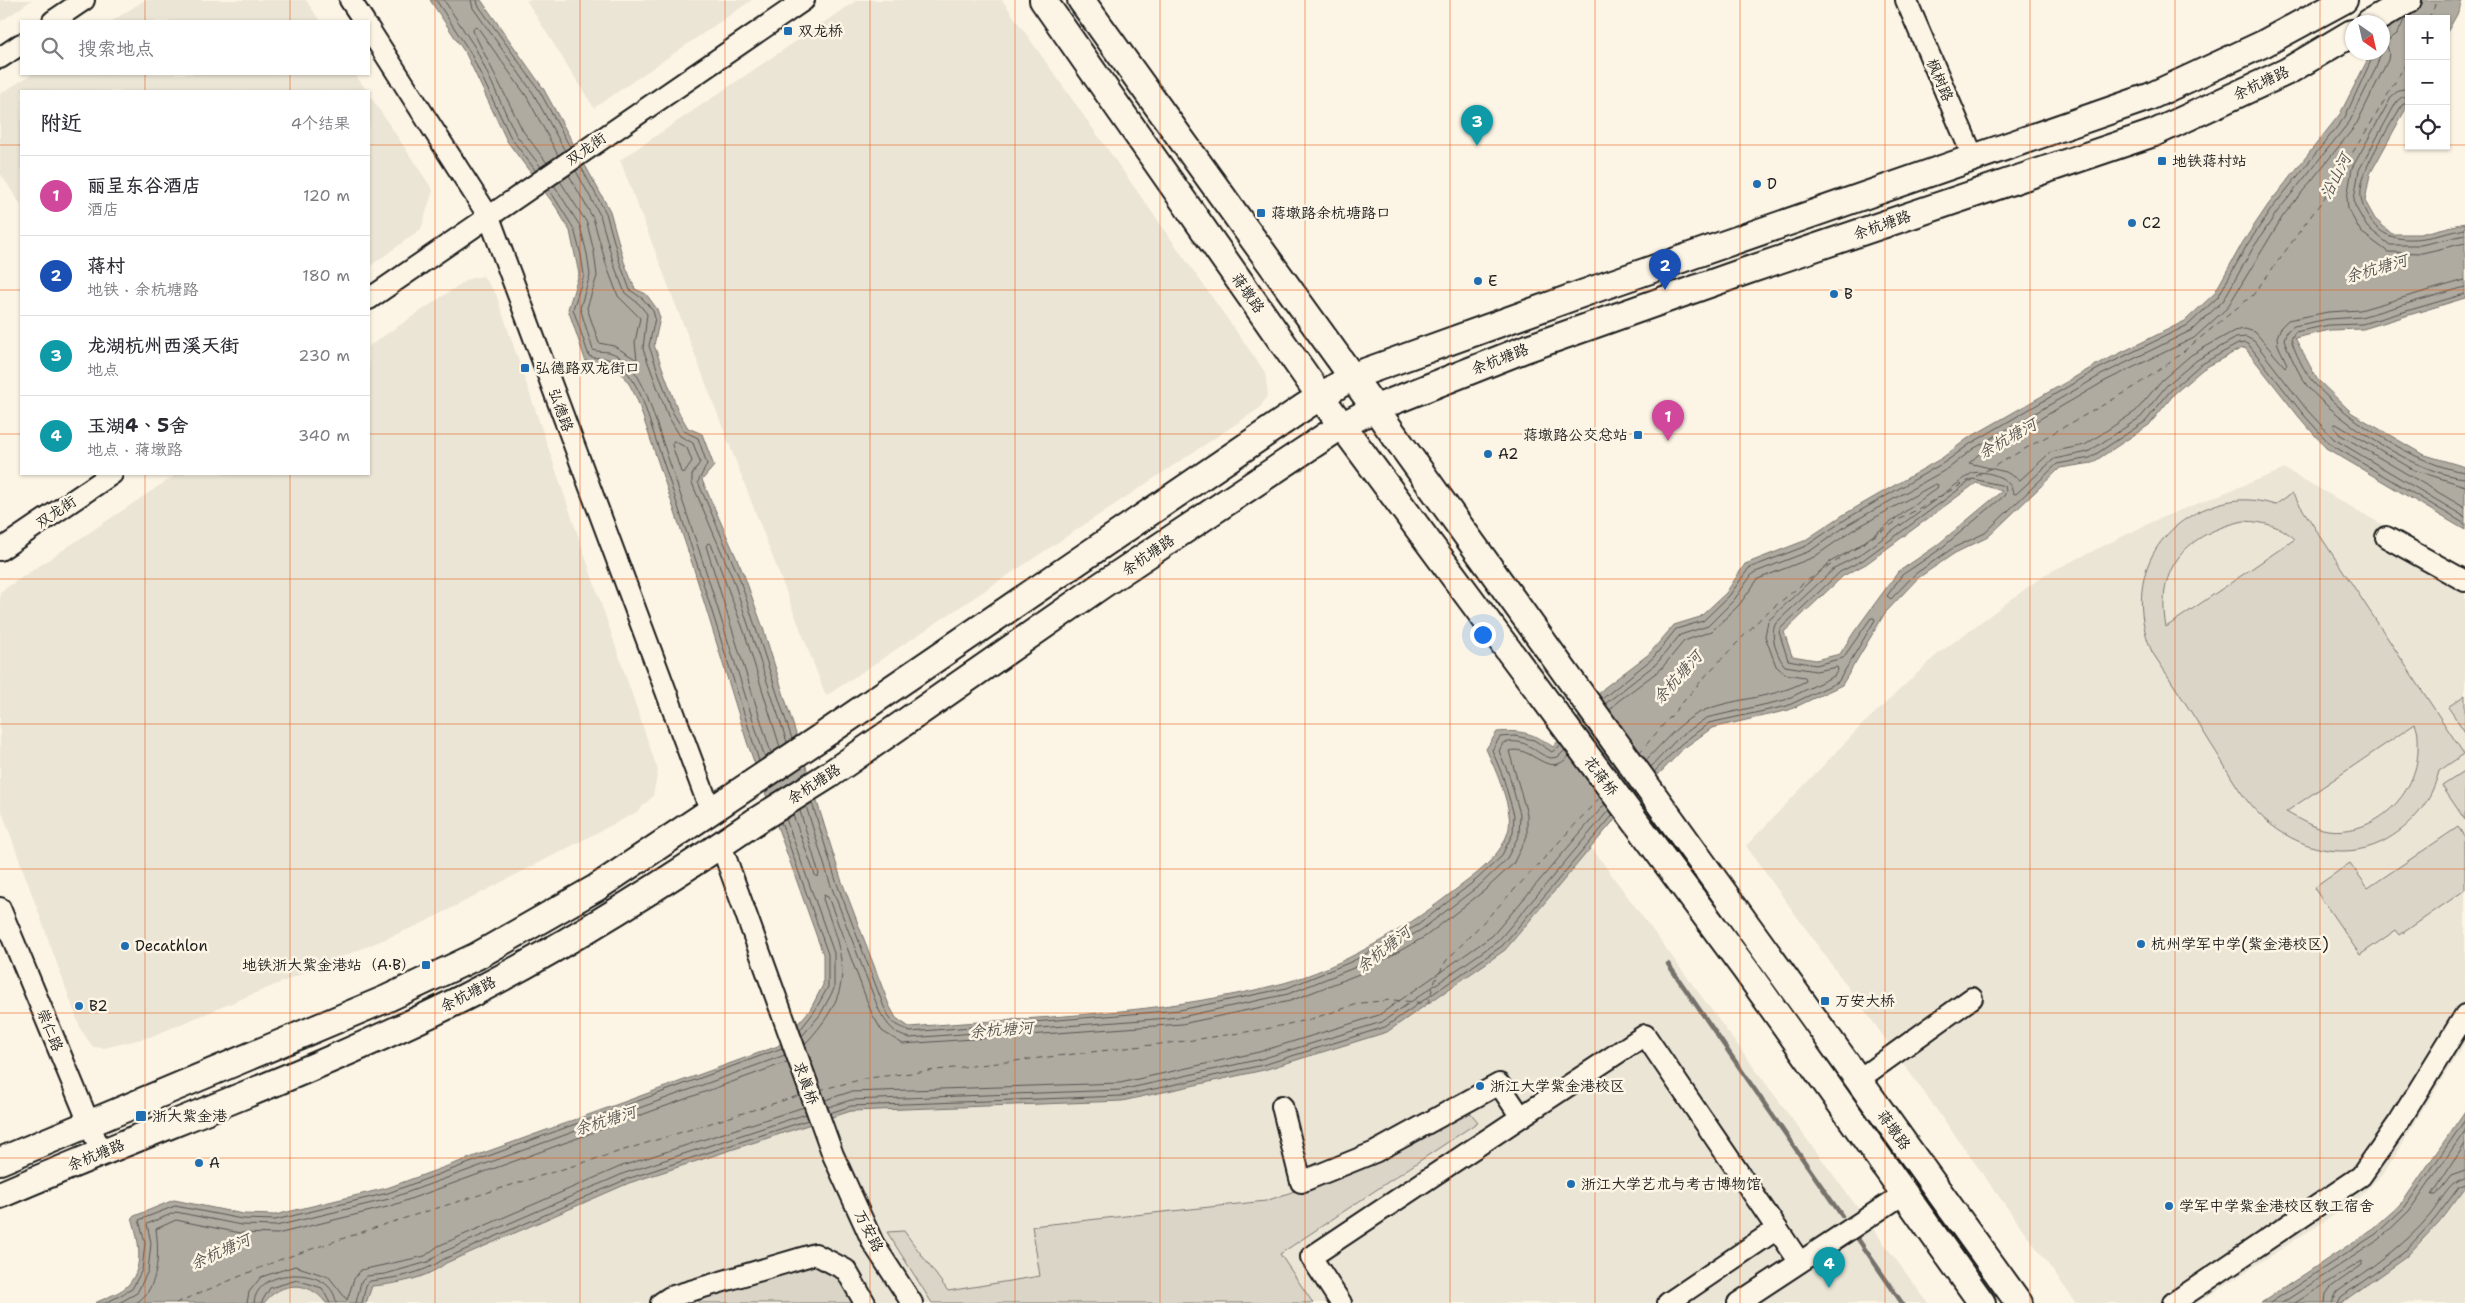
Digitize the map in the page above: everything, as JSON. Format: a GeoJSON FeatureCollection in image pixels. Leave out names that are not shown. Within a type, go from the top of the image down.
{"type":"FeatureCollection","features":[{"type":"Feature","properties":{"kind":"main road","name":"蒋墩路"},"geometry":{"type":"LineString","coordinates":[[1043,0],[1341,426],[1456,583]]}},
{"type":"Feature","properties":{"kind":"main road"},"geometry":{"type":"LineString","coordinates":[[1081,0],[1376,408]]}},
{"type":"Feature","properties":{"kind":"main road","name":"余杭塘路"},"geometry":{"type":"LineString","coordinates":[[0,1160],[368,1006],[478,956],[596,888],[745,789],[1320,396],[1353,376],[1601,286],[1974,159],[2149,97],[2263,44],[2344,0]]}},
{"type":"Feature","properties":{"kind":"main road"},"geometry":{"type":"LineString","coordinates":[[2382,15],[2408,0]]}},
{"type":"Feature","properties":{"kind":"main road","name":"余杭塘路"},"geometry":{"type":"LineString","coordinates":[[0,1195],[100,1152],[172,1126],[359,1046],[465,997],[579,935],[669,880],[756,821],[829,775],[1102,585],[1341,426],[1376,408],[1525,349],[1645,306],[2154,133],[2288,71],[2345,37]]}},
{"type":"Feature","properties":{"kind":"main road","name":"花蒋桥"},"geometry":{"type":"LineString","coordinates":[[1376,408],[1769,957]]}},
{"type":"Feature","properties":{"kind":"main road","name":"花蒋桥"},"geometry":{"type":"LineString","coordinates":[[1456,583],[1745,969]]}},
{"type":"Feature","properties":{"kind":"main road","name":"蒋墩路"},"geometry":{"type":"LineString","coordinates":[[1769,957],[2018,1303]]}},
{"type":"Feature","properties":{"kind":"main road","name":"蒋墩路"},"geometry":{"type":"LineString","coordinates":[[1745,969],[1982,1303]]}},
{"type":"Feature","properties":{"kind":"street"},"geometry":{"type":"LineString","coordinates":[[55,20],[84,0]]}},
{"type":"Feature","properties":{"kind":"street"},"geometry":{"type":"LineString","coordinates":[[350,0],[363,20]]}},
{"type":"Feature","properties":{"kind":"street","name":"双龙街"},"geometry":{"type":"LineString","coordinates":[[370,298],[804,0]]}},
{"type":"Feature","properties":{"kind":"street","name":"枫树路"},"geometry":{"type":"LineString","coordinates":[[1906,0],[1974,159]]}},
{"type":"Feature","properties":{"kind":"street","name":"弘德路"},"geometry":{"type":"LineString","coordinates":[[370,31],[489,217],[711,812]]}},
{"type":"Feature","properties":{"kind":"street"},"geometry":{"type":"LineString","coordinates":[[0,58],[20,45]]}},
{"type":"Feature","properties":{"kind":"street","name":"双龙街"},"geometry":{"type":"LineString","coordinates":[[0,550],[111,475]]}},
{"type":"Feature","properties":{"kind":"street"},"geometry":{"type":"LineString","coordinates":[[2386,537],[2465,581]]}},
{"type":"Feature","properties":{"kind":"street","name":"求真桥"},"geometry":{"type":"LineString","coordinates":[[721,845],[833,1155]]}},
{"type":"Feature","properties":{"kind":"street","name":"崇仁路"},"geometry":{"type":"LineString","coordinates":[[0,908],[100,1152]]}},
{"type":"Feature","properties":{"kind":"street"},"geometry":{"type":"LineString","coordinates":[[1858,1080],[1972,998]]}},
{"type":"Feature","properties":{"kind":"street"},"geometry":{"type":"LineString","coordinates":[[2173,1303],[2361,1176],[2400,1122],[2465,1015]]}},
{"type":"Feature","properties":{"kind":"street"},"geometry":{"type":"LineString","coordinates":[[1341,1303],[1311,1257],[1646,1035],[1799,1261]]}},
{"type":"Feature","properties":{"kind":"street"},"geometry":{"type":"LineString","coordinates":[[1282,1106],[1301,1182],[1375,1152],[1499,1084],[1521,1117]]}},
{"type":"Feature","properties":{"kind":"street","name":"万安路"},"geometry":{"type":"LineString","coordinates":[[833,1155],[873,1242],[912,1303]]}},
{"type":"Feature","properties":{"kind":"street"},"geometry":{"type":"LineString","coordinates":[[1738,1303],[1799,1261],[1905,1193]]}},
{"type":"Feature","properties":{"kind":"street"},"geometry":{"type":"LineString","coordinates":[[1668,1303],[1777,1229]]}},
{"type":"Feature","properties":{"kind":"street"},"geometry":{"type":"LineString","coordinates":[[661,1303],[670,1297],[815,1254],[846,1270],[865,1303]]}},
{"type":"Feature","properties":{"kind":"shaded area"},"geometry":{"type":"Polygon","coordinates":[[[0,0],[32,0],[0,22],[0,0]]]}},
{"type":"Feature","properties":{"kind":"shaded area"},"geometry":{"type":"Polygon","coordinates":[[[145,0],[306,0],[319,20],[114,20],[145,0]]]}},
{"type":"Feature","properties":{"kind":"shaded area"},"geometry":{"type":"Polygon","coordinates":[[[526,0],[752,0],[594,108],[526,0]]]}},
{"type":"Feature","properties":{"kind":"shaded area"},"geometry":{"type":"Polygon","coordinates":[[[857,0],[1002,0],[1265,372],[1268,394],[1260,408],[826,696],[620,160],[857,0]]]}},
{"type":"Feature","properties":{"kind":"shaded area"},"geometry":{"type":"Polygon","coordinates":[[[30,75],[356,75],[366,90],[20,90],[20,203],[0,173],[0,94],[30,75]]]}},
{"type":"Feature","properties":{"kind":"shaded area"},"geometry":{"type":"Polygon","coordinates":[[[370,96],[433,190],[421,229],[370,266],[370,96]]]}},
{"type":"Feature","properties":{"kind":"shaded area"},"geometry":{"type":"Polygon","coordinates":[[[483,276],[496,294],[658,771],[653,796],[637,812],[421,924],[150,1037],[104,1048],[93,1047],[81,1030],[0,806],[0,592],[176,475],[370,475],[370,345],[468,279],[483,276]]]}},
{"type":"Feature","properties":{"kind":"shaded area","name":"杭州学军中学(紫金港校区)"},"geometry":{"type":"Polygon","coordinates":[[[2285,469],[2465,572],[2465,1042],[2384,1173],[2353,1203],[2197,1303],[2076,1303],[1746,846],[1861,726],[1939,653],[2044,575],[2158,519],[2285,469]]]}},
{"type":"Feature","properties":{"kind":"shaded area"},"geometry":{"type":"Polygon","coordinates":[[[2292,493],[2464,754],[2439,771],[2425,804],[2411,821],[2382,842],[2366,848],[2349,851],[2332,850],[2300,842],[2284,834],[2258,813],[2239,789],[2152,652],[2145,631],[2142,591],[2146,572],[2153,554],[2164,538],[2179,524],[2198,512],[2217,504],[2236,500],[2255,500],[2275,505],[2292,493]],[[2244,521],[2224,526],[2207,534],[2192,544],[2180,556],[2171,570],[2166,586],[2164,605],[2166,627],[2295,539],[2284,531],[2272,526],[2244,521]],[[2415,724],[2286,812],[2312,825],[2328,830],[2345,830],[2362,826],[2377,819],[2401,797],[2416,767],[2418,734],[2415,724]]]}},
{"type":"Feature","properties":{"kind":"shaded area"},"geometry":{"type":"Polygon","coordinates":[[[2465,695],[2465,732],[2448,707],[2465,695]]]}},
{"type":"Feature","properties":{"kind":"shaded area"},"geometry":{"type":"Polygon","coordinates":[[[2465,771],[2465,820],[2442,786],[2465,771]]]}},
{"type":"Feature","properties":{"kind":"shaded area"},"geometry":{"type":"Polygon","coordinates":[[[2458,827],[2465,837],[2465,890],[2400,935],[2396,930],[2360,955],[2314,888],[2350,863],[2368,888],[2458,827]]]}},
{"type":"Feature","properties":{"kind":"shaded area","name":"浙江大学紫金港校区"},"geometry":{"type":"Polygon","coordinates":[[[1591,847],[1928,1303],[238,1303],[297,1284],[387,1285],[433,1273],[446,1263],[629,1183],[851,1111],[1122,1101],[1264,1070],[1387,1032],[1505,950],[1591,847]]]}},
{"type":"Feature","properties":{"kind":"shaded area"},"geometry":{"type":"Polygon","coordinates":[[[1468,1110],[1478,1122],[1280,1254],[1313,1303],[932,1303],[887,1232],[904,1231],[948,1291],[1040,1276],[1032,1226],[1266,1201],[1386,1159],[1468,1110]]]}},
{"type":"Feature","properties":{"kind":"shaded area"},"geometry":{"type":"Polygon","coordinates":[[[2465,1188],[2465,1303],[2341,1303],[2406,1257],[2439,1222],[2465,1188]]]}},
{"type":"Feature","properties":{"kind":"shaded area"},"geometry":{"type":"Polygon","coordinates":[[[811,1262],[837,1272],[857,1303],[700,1303],[696,1297],[811,1262]]]}},
{"type":"Feature","properties":{"kind":"water"},"geometry":{"type":"Polygon","coordinates":[[[430,0],[481,0],[543,88],[610,211],[624,262],[635,289],[646,294],[657,309],[660,318],[654,345],[678,411],[688,428],[702,434],[714,466],[702,480],[744,575],[763,628],[841,879],[889,1005],[896,1018],[909,1027],[1098,1013],[1192,1002],[1238,994],[1284,983],[1326,968],[1369,947],[1429,910],[1482,869],[1498,852],[1508,832],[1509,813],[1499,779],[1486,749],[1497,732],[1527,734],[1540,738],[1553,747],[1604,688],[1649,654],[1674,625],[1700,617],[1726,593],[1745,564],[1804,541],[1843,515],[1942,458],[1967,439],[2096,365],[2185,321],[2214,294],[2243,242],[2268,205],[2340,114],[2367,60],[2390,60],[2390,15],[2386,15],[2392,0],[2462,0],[2459,11],[2450,27],[2450,15],[2405,15],[2405,110],[2370,174],[2365,201],[2375,219],[2392,234],[2420,234],[2465,223],[2465,298],[2363,329],[2330,330],[2295,338],[2317,379],[2352,413],[2422,454],[2465,467],[2465,530],[2326,448],[2245,348],[2240,349],[2203,369],[2175,393],[2149,425],[2092,463],[2060,468],[1988,537],[1955,553],[1918,578],[1885,613],[1842,685],[1789,710],[1712,728],[1684,748],[1610,825],[1505,950],[1387,1032],[1264,1070],[1122,1101],[851,1111],[629,1183],[446,1263],[420,1277],[391,1284],[372,1286],[366,1303],[326,1303],[312,1290],[295,1286],[278,1290],[264,1303],[95,1303],[123,1290],[134,1277],[139,1260],[139,1251],[132,1217],[174,1200],[243,1214],[275,1215],[387,1188],[778,1046],[810,1010],[823,985],[823,954],[747,742],[693,566],[637,399],[628,382],[613,367],[586,362],[568,309],[579,274],[570,231],[556,207],[507,141],[466,54],[430,0]],[[1976,483],[1866,564],[1843,576],[1784,632],[1792,656],[1816,660],[1840,654],[1898,572],[1936,546],[2002,491],[1976,483]]]}},
{"type":"Feature","properties":{"kind":"water"},"geometry":{"type":"Polygon","coordinates":[[[2465,1111],[2465,1188],[2439,1222],[2406,1257],[2341,1303],[2261,1303],[2373,1229],[2402,1203],[2465,1111]]]}},
{"type":"Feature","properties":{"kind":"waterway"},"geometry":{"type":"LineString","coordinates":[[1668,964],[1842,1216]]}},
{"type":"Feature","properties":{"kind":"waterway"},"geometry":{"type":"LineString","coordinates":[[1858,1239],[1902,1303]]}},
{"type":"Feature","properties":{"kind":"ferry route"},"geometry":{"type":"LineString","coordinates":[[2430,15],[2438,0]]}},
{"type":"Feature","properties":{"kind":"ferry route"},"geometry":{"type":"LineString","coordinates":[[1639,753],[1709,672],[1764,615],[1805,582],[1900,519],[2128,391],[2168,364],[2253,295],[2325,197],[2408,60]]}},
{"type":"Feature","properties":{"kind":"ferry route"},"geometry":{"type":"LineString","coordinates":[[819,1090],[868,1078],[1186,1041],[1266,1029],[1311,1019],[1361,1003],[1392,1000],[1428,1003],[1435,981],[1446,961],[1602,795]]}},
{"type":"Feature","properties":{"kind":"ferry route"},"geometry":{"type":"LineString","coordinates":[[176,1303],[279,1260],[386,1224],[801,1095]]}},
{"type":"Feature","properties":{"kind":"place","name":"双龙桥"},"geometry":{"type":"Point","coordinates":[788,31]}},
{"type":"Feature","properties":{"kind":"place","name":"龙湖杭州西溪天街"},"geometry":{"type":"Point","coordinates":[1477,146]}},
{"type":"Feature","properties":{"kind":"place","name":"地铁蒋村站"},"geometry":{"type":"Point","coordinates":[2162,161]}},
{"type":"Feature","properties":{"kind":"place","name":"D"},"geometry":{"type":"Point","coordinates":[1757,184]}},
{"type":"Feature","properties":{"kind":"place","name":"蒋墩路余杭塘路口"},"geometry":{"type":"Point","coordinates":[1261,213]}},
{"type":"Feature","properties":{"kind":"place","name":"C2"},"geometry":{"type":"Point","coordinates":[2132,223]}},
{"type":"Feature","properties":{"kind":"place","name":"E"},"geometry":{"type":"Point","coordinates":[1478,281]}},
{"type":"Feature","properties":{"kind":"place","name":"蒋村"},"geometry":{"type":"Point","coordinates":[1665,290]}},
{"type":"Feature","properties":{"kind":"place","name":"B"},"geometry":{"type":"Point","coordinates":[1834,294]}},
{"type":"Feature","properties":{"kind":"place","name":"弘德路双龙街口"},"geometry":{"type":"Point","coordinates":[525,368]}},
{"type":"Feature","properties":{"kind":"place","name":"蒋墩路公交总站"},"geometry":{"type":"Point","coordinates":[1638,435]}},
{"type":"Feature","properties":{"kind":"place","name":"丽呈东谷酒店"},"geometry":{"type":"Point","coordinates":[1668,441]}},
{"type":"Feature","properties":{"kind":"place","name":"A2"},"geometry":{"type":"Point","coordinates":[1488,454]}},
{"type":"Feature","properties":{"kind":"place","name":"杭州学军中学(紫金港校区)"},"geometry":{"type":"Point","coordinates":[2141,944]}},
{"type":"Feature","properties":{"kind":"place","name":"Decathlon"},"geometry":{"type":"Point","coordinates":[125,946]}},
{"type":"Feature","properties":{"kind":"place","name":"地铁浙大紫金港站（A·B）"},"geometry":{"type":"Point","coordinates":[426,965]}},
{"type":"Feature","properties":{"kind":"place","name":"万安大桥"},"geometry":{"type":"Point","coordinates":[1825,1001]}},
{"type":"Feature","properties":{"kind":"place","name":"B2"},"geometry":{"type":"Point","coordinates":[79,1006]}},
{"type":"Feature","properties":{"kind":"place","name":"浙江大学紫金港校区"},"geometry":{"type":"Point","coordinates":[1480,1086]}},
{"type":"Feature","properties":{"kind":"place","name":"浙大紫金港"},"geometry":{"type":"Point","coordinates":[141,1116]}},
{"type":"Feature","properties":{"kind":"place","name":"A"},"geometry":{"type":"Point","coordinates":[199,1163]}},
{"type":"Feature","properties":{"kind":"place","name":"浙江大学艺术与考古博物馆"},"geometry":{"type":"Point","coordinates":[1571,1184]}},
{"type":"Feature","properties":{"kind":"place","name":"学军中学紫金港校区教工宿舍"},"geometry":{"type":"Point","coordinates":[2169,1206]}},
{"type":"Feature","properties":{"kind":"place","name":"玉湖4、5舍"},"geometry":{"type":"Point","coordinates":[1829,1288]}},
{"type":"Feature","properties":{"kind":"water label","name":"沿山河"},"geometry":{"type":"Point","coordinates":[2335,176]}},
{"type":"Feature","properties":{"kind":"water label","name":"余杭塘河"},"geometry":{"type":"Point","coordinates":[2376,268]}},
{"type":"Feature","properties":{"kind":"water label","name":"余杭塘河"},"geometry":{"type":"Point","coordinates":[2007,438]}},
{"type":"Feature","properties":{"kind":"water label","name":"余杭塘河"},"geometry":{"type":"Point","coordinates":[1677,677]}},
{"type":"Feature","properties":{"kind":"water label","name":"余杭塘河"},"geometry":{"type":"Point","coordinates":[1383,949]}},
{"type":"Feature","properties":{"kind":"water label","name":"余杭塘河"},"geometry":{"type":"Point","coordinates":[1001,1029]}},
{"type":"Feature","properties":{"kind":"water label","name":"余杭塘河"},"geometry":{"type":"Point","coordinates":[605,1120]}},
{"type":"Feature","properties":{"kind":"water label","name":"余杭塘河"},"geometry":{"type":"Point","coordinates":[220,1251]}}]}
